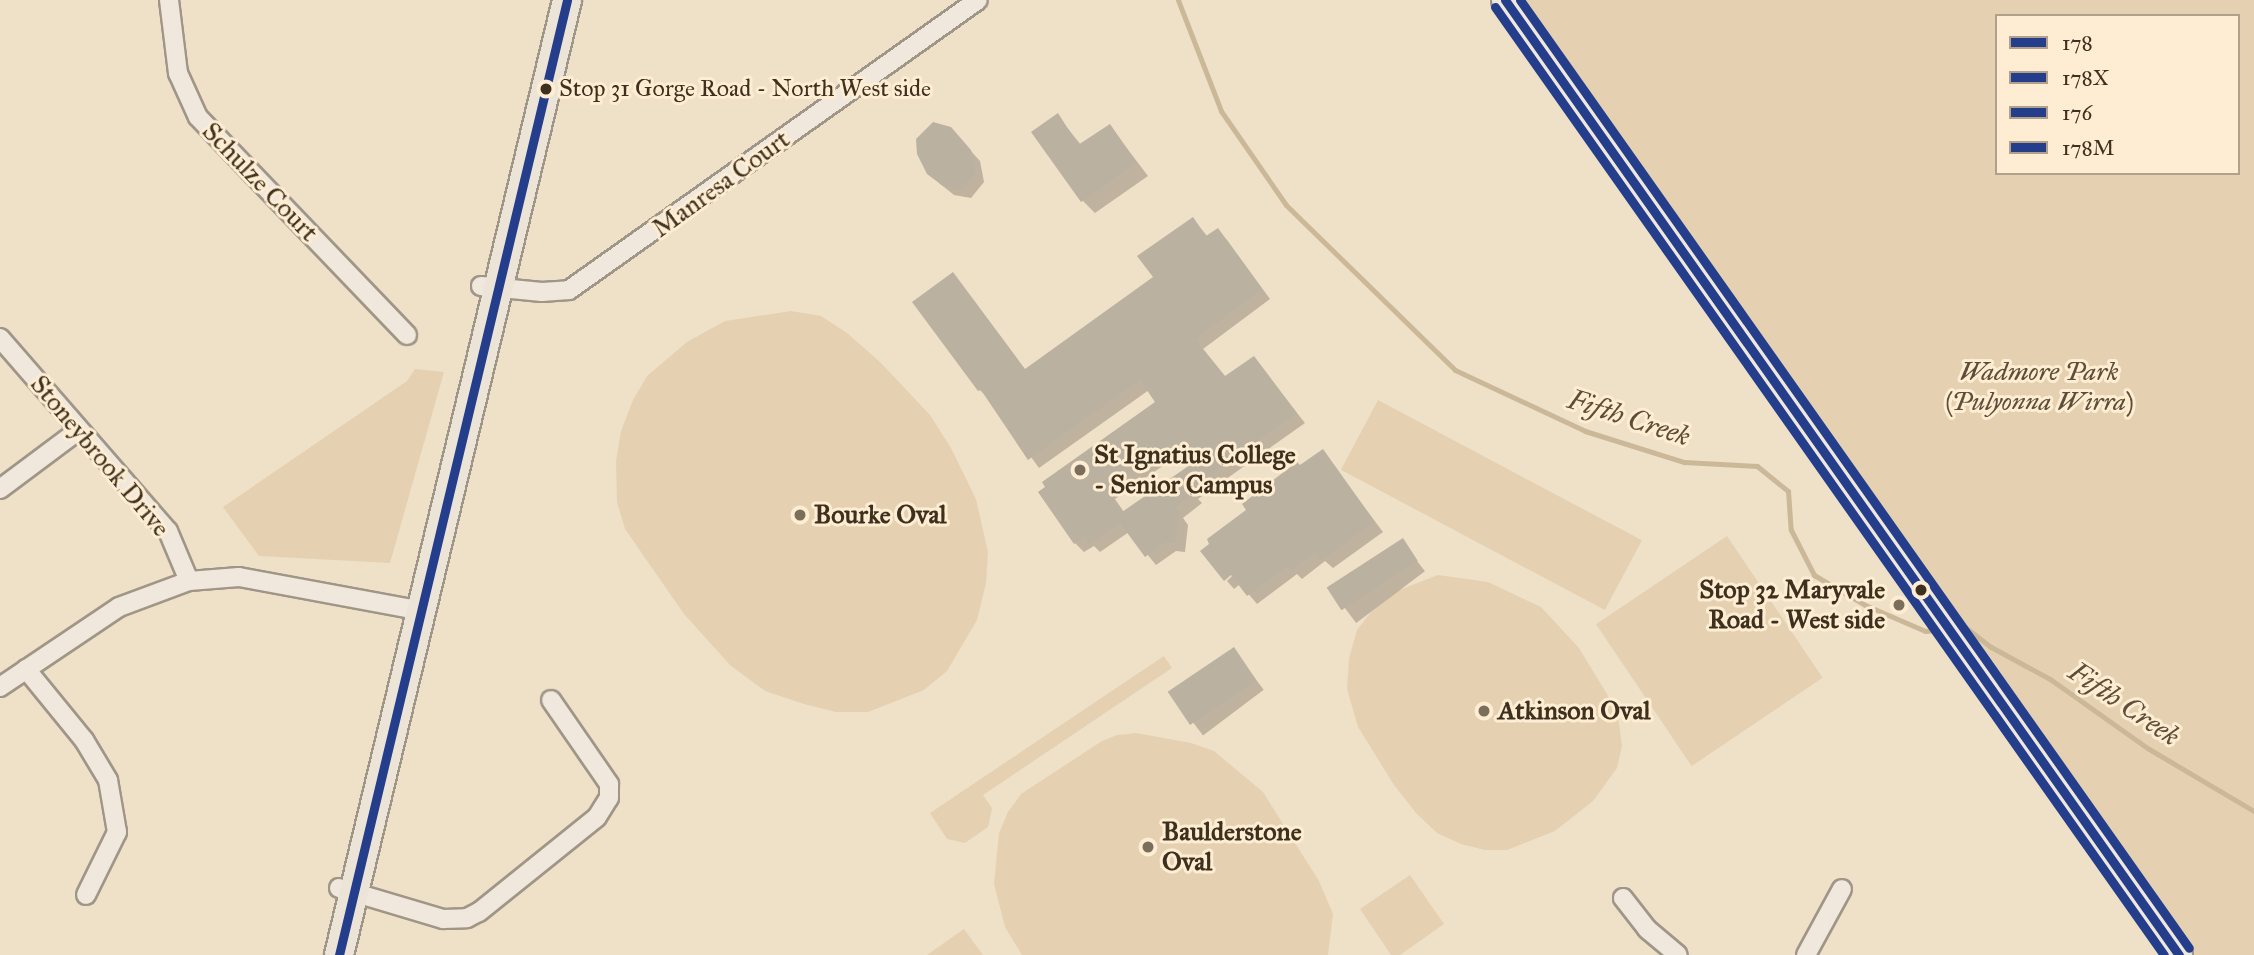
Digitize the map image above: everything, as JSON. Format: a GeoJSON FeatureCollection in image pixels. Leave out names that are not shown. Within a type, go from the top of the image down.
{"type":"FeatureCollection","features":[{"type":"Feature","properties":{"kind":"main road"},"geometry":{"type":"LineString","coordinates":[[490,288],[547,0]]}},
{"type":"Feature","properties":{"kind":"main road"},"geometry":{"type":"LineString","coordinates":[[339,955],[347,890],[413,609],[490,288],[567,0]]}},
{"type":"Feature","properties":{"kind":"main road"},"geometry":{"type":"LineString","coordinates":[[1505,0],[2179,955]]}},
{"type":"Feature","properties":{"kind":"main road"},"geometry":{"type":"LineString","coordinates":[[321,955],[347,890]]}},
{"type":"Feature","properties":{"kind":"street","name":"Schulze Court"},"geometry":{"type":"LineString","coordinates":[[169,0],[178,73],[198,117],[407,335]]}},
{"type":"Feature","properties":{"kind":"street","name":"Manresa Court"},"geometry":{"type":"LineString","coordinates":[[490,288],[569,290],[978,0]]}},
{"type":"Feature","properties":{"kind":"street","name":"Stoneybrook Drive"},"geometry":{"type":"LineString","coordinates":[[0,338],[168,531],[189,581]]}},
{"type":"Feature","properties":{"kind":"street"},"geometry":{"type":"LineString","coordinates":[[0,489],[79,430]]}},
{"type":"Feature","properties":{"kind":"street"},"geometry":{"type":"LineString","coordinates":[[0,687],[118,607],[189,581],[239,577],[413,609]]}},
{"type":"Feature","properties":{"kind":"street"},"geometry":{"type":"LineString","coordinates":[[26,669],[84,740],[108,780],[117,832],[86,895]]}},
{"type":"Feature","properties":{"kind":"street"},"geometry":{"type":"LineString","coordinates":[[347,890],[443,919],[467,918],[479,912],[597,817],[610,798],[609,784],[551,700]]}},
{"type":"Feature","properties":{"kind":"street"},"geometry":{"type":"LineString","coordinates":[[1806,955],[1842,889]]}},
{"type":"Feature","properties":{"kind":"street"},"geometry":{"type":"LineString","coordinates":[[1623,898],[1647,929],[1678,955]]}},
{"type":"Feature","properties":{"kind":"green space","name":"Wadmore Park (Pulyonna Wirra)"},"geometry":{"type":"Polygon","coordinates":[[[1505,0],[2254,0],[2254,955],[2178,955],[1505,0]]]}},
{"type":"Feature","properties":{"kind":"green space","name":"Bourke Oval"},"geometry":{"type":"Polygon","coordinates":[[[791,311],[821,316],[847,333],[880,362],[930,415],[951,448],[976,499],[988,552],[986,583],[977,620],[947,671],[924,690],[868,712],[836,712],[765,691],[730,665],[684,614],[625,529],[617,502],[616,461],[621,431],[633,400],[647,376],[687,342],[725,321],[791,311]]]}},
{"type":"Feature","properties":{"kind":"green space"},"geometry":{"type":"Polygon","coordinates":[[[415,369],[444,372],[390,563],[259,556],[223,507],[407,381],[415,369]]]}},
{"type":"Feature","properties":{"kind":"green space"},"geometry":{"type":"Polygon","coordinates":[[[1378,400],[1642,540],[1605,610],[1341,470],[1378,400]]]}},
{"type":"Feature","properties":{"kind":"green space"},"geometry":{"type":"Polygon","coordinates":[[[1727,536],[1823,678],[1692,766],[1596,624],[1727,536]]]}},
{"type":"Feature","properties":{"kind":"green space","name":"Atkinson Oval"},"geometry":{"type":"Polygon","coordinates":[[[1438,575],[1488,582],[1541,607],[1579,648],[1610,699],[1619,723],[1622,746],[1617,768],[1593,801],[1555,831],[1507,850],[1485,850],[1461,844],[1437,833],[1416,813],[1394,785],[1358,727],[1347,689],[1349,658],[1357,630],[1371,612],[1399,590],[1438,575]]]}},
{"type":"Feature","properties":{"kind":"green space"},"geometry":{"type":"Polygon","coordinates":[[[1164,656],[1172,668],[983,795],[992,808],[988,827],[965,843],[947,839],[930,813],[1164,656]]]}},
{"type":"Feature","properties":{"kind":"green space","name":"Baulderstone Oval"},"geometry":{"type":"Polygon","coordinates":[[[1136,733],[1191,743],[1214,751],[1263,792],[1319,881],[1333,914],[1328,955],[1022,955],[1005,927],[994,884],[999,833],[1008,812],[1021,794],[1102,741],[1117,735],[1136,733]]]}},
{"type":"Feature","properties":{"kind":"green space"},"geometry":{"type":"Polygon","coordinates":[[[1410,875],[1444,924],[1400,955],[1391,955],[1360,909],[1410,875]]]}},
{"type":"Feature","properties":{"kind":"green space"},"geometry":{"type":"Polygon","coordinates":[[[964,929],[983,955],[927,955],[964,929]]]}},
{"type":"Feature","properties":{"kind":"building"},"geometry":{"type":"Polygon","coordinates":[[[1058,113],[1078,145],[1110,124],[1137,163],[1081,202],[1031,132],[1058,113]]]}},
{"type":"Feature","properties":{"kind":"building"},"geometry":{"type":"Polygon","coordinates":[[[933,122],[951,127],[971,150],[976,172],[962,190],[943,186],[927,174],[917,154],[916,139],[933,122]]]}},
{"type":"Feature","properties":{"kind":"building"},"geometry":{"type":"Polygon","coordinates":[[[1193,217],[1206,236],[1218,228],[1262,289],[1195,339],[1225,376],[1254,356],[1297,413],[1190,489],[1194,493],[1175,508],[1179,514],[1176,543],[1166,542],[1145,557],[1120,523],[1089,544],[1085,537],[1074,544],[1038,492],[1045,487],[1042,482],[1155,402],[1140,380],[1028,460],[981,390],[978,391],[912,302],[953,272],[1025,369],[1153,277],[1137,256],[1193,217]],[[1171,444],[1107,489],[1122,512],[1187,467],[1171,444]]]}},
{"type":"Feature","properties":{"kind":"building"},"geometry":{"type":"Polygon","coordinates":[[[1323,449],[1375,522],[1322,560],[1315,552],[1291,571],[1288,566],[1247,596],[1231,575],[1224,581],[1200,551],[1209,544],[1207,539],[1246,510],[1242,504],[1297,462],[1300,465],[1323,449]]]}},
{"type":"Feature","properties":{"kind":"building"},"geometry":{"type":"Polygon","coordinates":[[[1403,538],[1418,561],[1341,610],[1327,588],[1403,538]]]}},
{"type":"Feature","properties":{"kind":"building"},"geometry":{"type":"Polygon","coordinates":[[[1234,647],[1256,680],[1190,725],[1168,692],[1234,647]]]}},
{"type":"Feature","properties":{"kind":"waterway","name":"Fifth Creek"},"geometry":{"type":"LineString","coordinates":[[1178,0],[1221,111],[1286,205],[1455,370],[1585,431],[1684,462],[1757,466],[1788,491],[1791,530],[1814,575],[1865,605],[1925,631],[1938,630]]}},
{"type":"Feature","properties":{"kind":"waterway","name":"Fifth Creek"},"geometry":{"type":"LineString","coordinates":[[1958,628],[1965,627],[1991,647],[2050,679],[2149,749],[2254,811]]}},
{"type":"Feature","properties":{"kind":"transit line","name":"176"},"geometry":{"type":"LineString","coordinates":[[339,955],[567,0]]}},
{"type":"Feature","properties":{"kind":"transit line","name":"178"},"geometry":{"type":"LineString","coordinates":[[1505,0],[2179,955]]}},
{"type":"Feature","properties":{"kind":"transit line","name":"178M"},"geometry":{"type":"LineString","coordinates":[[1520,0],[2189,948]]}},
{"type":"Feature","properties":{"kind":"transit line","name":"178X"},"geometry":{"type":"LineString","coordinates":[[1495,7],[2164,955]]}},
{"type":"Feature","properties":{"kind":"place","name":"Stop 31 Gorge Road - North West side"},"geometry":{"type":"Point","coordinates":[546,89]}},
{"type":"Feature","properties":{"kind":"place","name":"St Ignatius College - Senior Campus"},"geometry":{"type":"Point","coordinates":[1080,470]}},
{"type":"Feature","properties":{"kind":"place","name":"Bourke Oval"},"geometry":{"type":"Point","coordinates":[800,515]}},
{"type":"Feature","properties":{"kind":"place","name":"Stop 32 Maryvale Road - West side"},"geometry":{"type":"Point","coordinates":[1899,605]}},
{"type":"Feature","properties":{"kind":"place","name":"Atkinson Oval"},"geometry":{"type":"Point","coordinates":[1484,711]}},
{"type":"Feature","properties":{"kind":"place","name":"Baulderstone Oval"},"geometry":{"type":"Point","coordinates":[1148,847]}}]}
